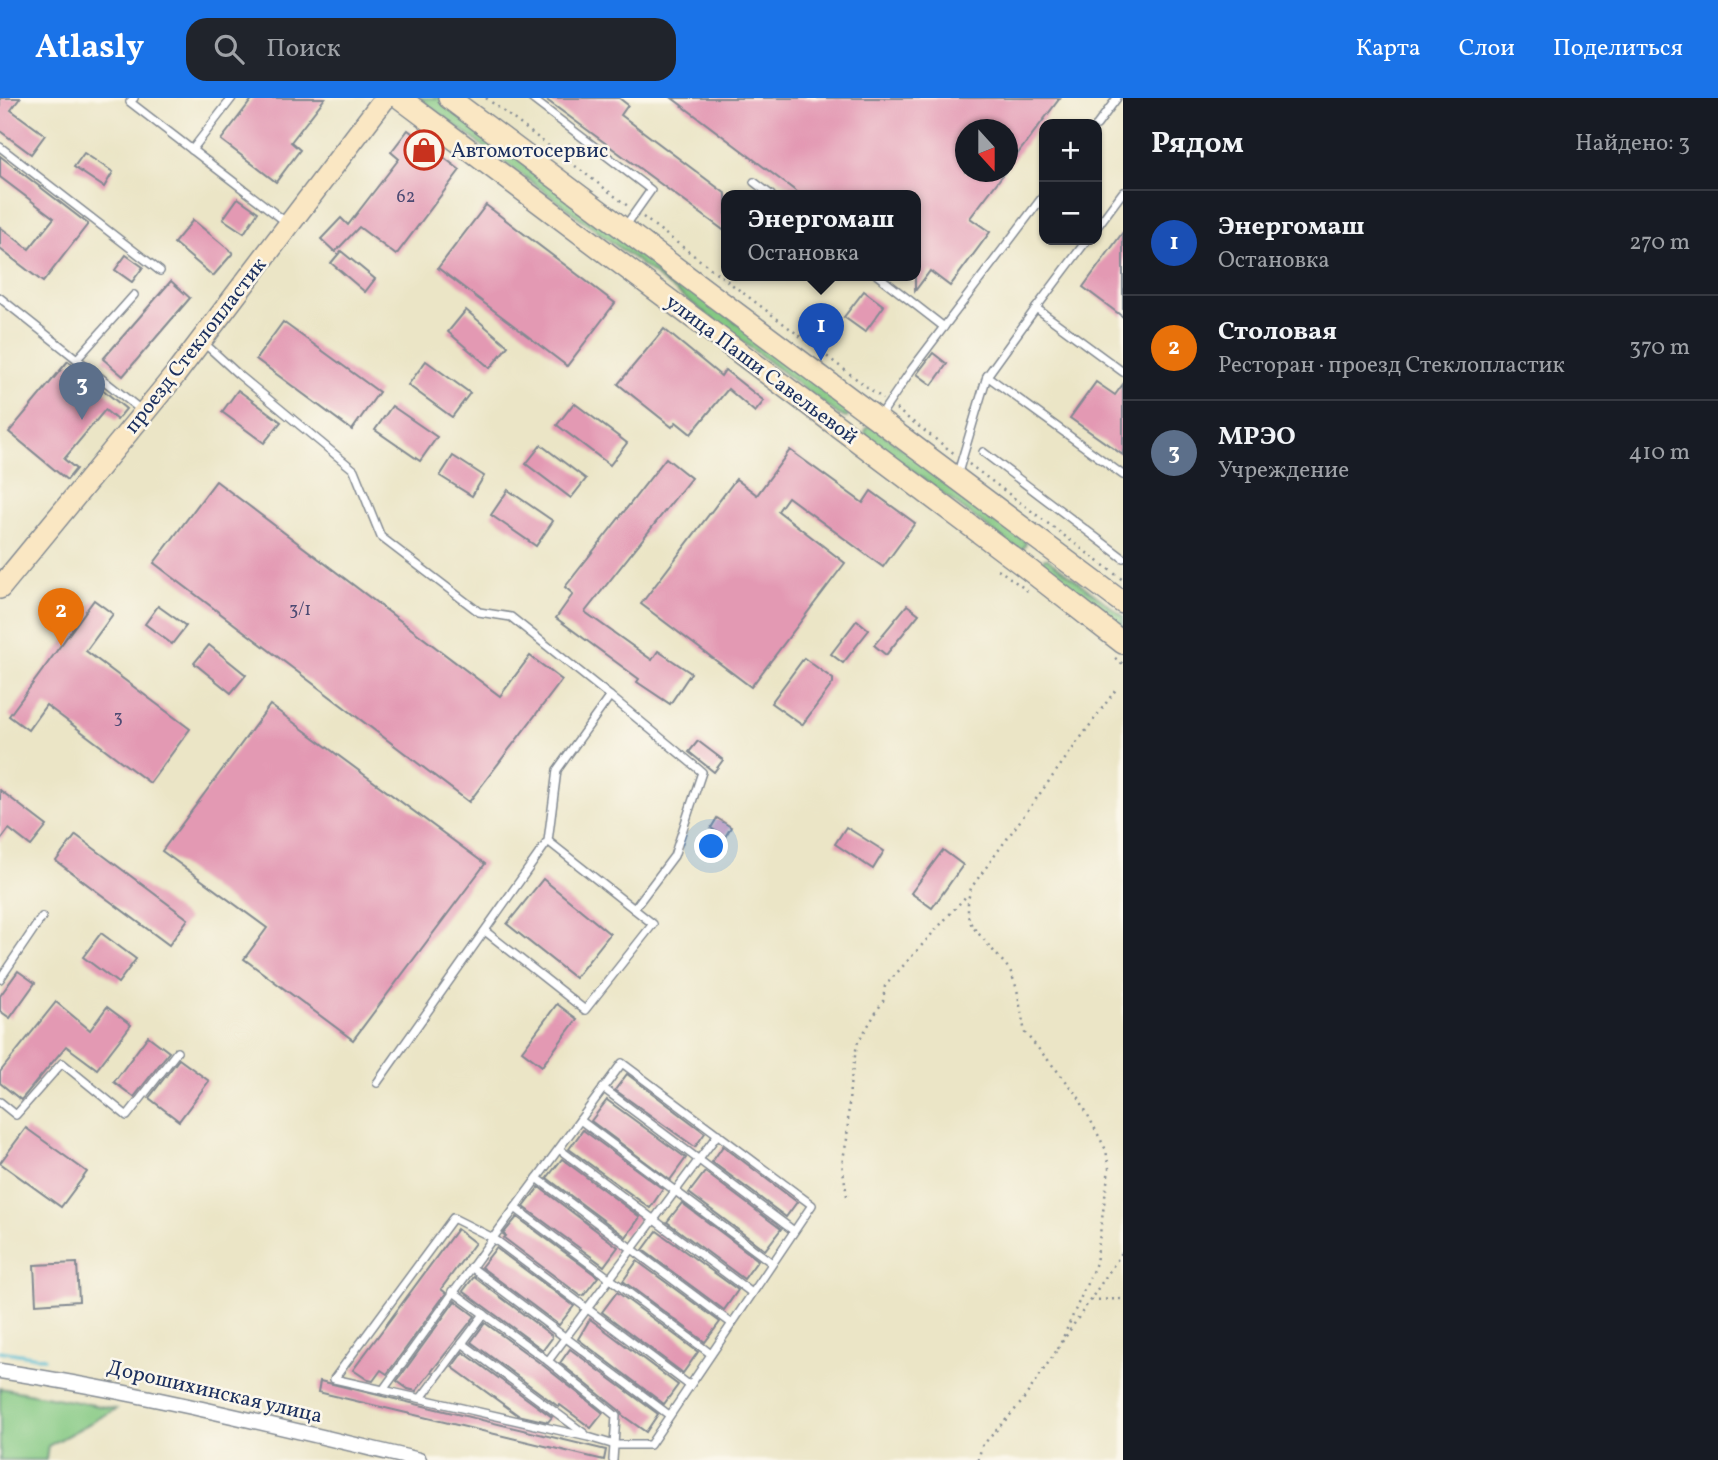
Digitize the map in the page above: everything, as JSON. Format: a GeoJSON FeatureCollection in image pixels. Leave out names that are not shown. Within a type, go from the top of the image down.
{"type":"FeatureCollection","features":[{"type":"Feature","properties":{"kind":"street","name":"проезд Стеклопластик"},"geometry":{"type":"LineString","coordinates":[[0,588],[201,340],[385,98]]}},
{"type":"Feature","properties":{"kind":"street","name":"улица Паши Савельевой"},"geometry":{"type":"LineString","coordinates":[[400,98],[1123,643]]}},
{"type":"Feature","properties":{"kind":"street","name":"улица Паши Савельевой"},"geometry":{"type":"LineString","coordinates":[[449,98],[629,220],[959,468],[1043,543],[1123,603]]}},
{"type":"Feature","properties":{"kind":"street"},"geometry":{"type":"LineString","coordinates":[[1024,566],[1043,543]]}},
{"type":"Feature","properties":{"kind":"street","name":"Дорошихинская улица"},"geometry":{"type":"LineString","coordinates":[[0,1371],[177,1402],[419,1460]]}},
{"type":"Feature","properties":{"kind":"lane"},"geometry":{"type":"LineString","coordinates":[[134,98],[130,102],[288,224]]}},
{"type":"Feature","properties":{"kind":"lane"},"geometry":{"type":"LineString","coordinates":[[192,150],[232,98]]}},
{"type":"Feature","properties":{"kind":"lane"},"geometry":{"type":"LineString","coordinates":[[531,98],[651,190],[629,220]]}},
{"type":"Feature","properties":{"kind":"lane"},"geometry":{"type":"LineString","coordinates":[[1101,119],[1117,98]]}},
{"type":"Feature","properties":{"kind":"lane"},"geometry":{"type":"LineString","coordinates":[[0,147],[160,271]]}},
{"type":"Feature","properties":{"kind":"lane"},"geometry":{"type":"LineString","coordinates":[[754,182],[764,190]]}},
{"type":"Feature","properties":{"kind":"lane"},"geometry":{"type":"LineString","coordinates":[[1102,220],[1123,192]]}},
{"type":"Feature","properties":{"kind":"lane"},"geometry":{"type":"LineString","coordinates":[[883,411],[1039,202]]}},
{"type":"Feature","properties":{"kind":"lane"},"geometry":{"type":"LineString","coordinates":[[959,468],[987,376],[1083,245]]}},
{"type":"Feature","properties":{"kind":"lane"},"geometry":{"type":"LineString","coordinates":[[885,281],[944,327]]}},
{"type":"Feature","properties":{"kind":"lane"},"geometry":{"type":"LineString","coordinates":[[77,359],[134,295]]}},
{"type":"Feature","properties":{"kind":"lane"},"geometry":{"type":"LineString","coordinates":[[0,298],[144,412]]}},
{"type":"Feature","properties":{"kind":"lane"},"geometry":{"type":"LineString","coordinates":[[1036,308],[1123,372]]}},
{"type":"Feature","properties":{"kind":"lane"},"geometry":{"type":"LineString","coordinates":[[201,340],[354,470],[381,537],[480,612],[511,617],[702,772],[674,856],[634,909]]}},
{"type":"Feature","properties":{"kind":"lane"},"geometry":{"type":"LineString","coordinates":[[987,376],[1123,475]]}},
{"type":"Feature","properties":{"kind":"lane"},"geometry":{"type":"LineString","coordinates":[[982,452],[1123,558]]}},
{"type":"Feature","properties":{"kind":"lane"},"geometry":{"type":"LineString","coordinates":[[377,1083],[548,841],[556,770],[610,696]]}},
{"type":"Feature","properties":{"kind":"lane"},"geometry":{"type":"LineString","coordinates":[[485,931],[585,1010],[653,924],[548,841]]}},
{"type":"Feature","properties":{"kind":"lane"},"geometry":{"type":"LineString","coordinates":[[0,979],[42,917]]}},
{"type":"Feature","properties":{"kind":"lane"},"geometry":{"type":"LineString","coordinates":[[0,1102],[16,1115],[62,1063],[127,1116],[177,1052]]}},
{"type":"Feature","properties":{"kind":"lane"},"geometry":{"type":"LineString","coordinates":[[383,1390],[452,1291],[493,1238],[622,1063],[812,1205],[650,1444],[615,1445],[334,1379],[453,1218],[493,1238],[689,1385]]}},
{"type":"Feature","properties":{"kind":"lane"},"geometry":{"type":"LineString","coordinates":[[603,1088],[794,1231]]}},
{"type":"Feature","properties":{"kind":"lane"},"geometry":{"type":"LineString","coordinates":[[580,1120],[772,1263]]}},
{"type":"Feature","properties":{"kind":"lane"},"geometry":{"type":"LineString","coordinates":[[548,1362],[719,1134]]}},
{"type":"Feature","properties":{"kind":"lane"},"geometry":{"type":"LineString","coordinates":[[559,1149],[752,1293]]}},
{"type":"Feature","properties":{"kind":"lane"},"geometry":{"type":"LineString","coordinates":[[537,1178],[731,1323]]}},
{"type":"Feature","properties":{"kind":"lane"},"geometry":{"type":"LineString","coordinates":[[515,1208],[711,1354]]}},
{"type":"Feature","properties":{"kind":"lane"},"geometry":{"type":"LineString","coordinates":[[471,1267],[670,1415]]}},
{"type":"Feature","properties":{"kind":"lane"},"geometry":{"type":"LineString","coordinates":[[452,1291],[616,1416],[613,1460]]}},
{"type":"Feature","properties":{"kind":"lane"},"geometry":{"type":"LineString","coordinates":[[421,1398],[484,1314]]}},
{"type":"Feature","properties":{"kind":"lane"},"geometry":{"type":"LineString","coordinates":[[462,1343],[589,1437]]}},
{"type":"Feature","properties":{"kind":"path"},"geometry":{"type":"LineString","coordinates":[[486,98],[629,220],[959,468],[1123,580]]}},
{"type":"Feature","properties":{"kind":"path"},"geometry":{"type":"LineString","coordinates":[[848,1196],[842,1164],[857,1044],[883,1001],[885,986],[970,892],[1116,688]]}},
{"type":"Feature","properties":{"kind":"path"},"geometry":{"type":"LineString","coordinates":[[970,892],[968,916],[972,926],[1010,971],[1017,989],[1025,1033],[1077,1094],[1106,1150],[1109,1168],[1096,1264],[1058,1349]]}},
{"type":"Feature","properties":{"kind":"path"},"geometry":{"type":"LineString","coordinates":[[978,1460],[982,1446],[1021,1403],[1123,1251]]}},
{"type":"Feature","properties":{"kind":"path"},"geometry":{"type":"LineString","coordinates":[[1091,1300],[1123,1298]]}},
{"type":"Feature","properties":{"kind":"green space"},"geometry":{"type":"Polygon","coordinates":[[[418,98],[442,98],[851,412],[847,417],[839,415],[418,98]]]}},
{"type":"Feature","properties":{"kind":"green space"},"geometry":{"type":"Polygon","coordinates":[[[868,426],[874,427],[1025,541],[1022,550],[1015,548],[866,436],[868,426]]]}},
{"type":"Feature","properties":{"kind":"green space"},"geometry":{"type":"Polygon","coordinates":[[[1044,558],[1123,616],[1123,628],[1041,567],[1044,558]]]}},
{"type":"Feature","properties":{"kind":"green space"},"geometry":{"type":"Polygon","coordinates":[[[0,1388],[116,1409],[48,1446],[46,1460],[0,1460],[0,1388]]]}},
{"type":"Feature","properties":{"kind":"building"},"geometry":{"type":"Polygon","coordinates":[[[0,98],[20,98],[11,110],[45,135],[31,154],[0,131],[0,98]]]}},
{"type":"Feature","properties":{"kind":"building"},"geometry":{"type":"Polygon","coordinates":[[[253,98],[325,98],[291,142],[300,150],[276,182],[221,140],[253,98]]]}},
{"type":"Feature","properties":{"kind":"building"},"geometry":{"type":"Polygon","coordinates":[[[544,98],[619,98],[628,105],[621,115],[721,190],[721,228],[544,98]]]}},
{"type":"Feature","properties":{"kind":"building"},"geometry":{"type":"Polygon","coordinates":[[[672,98],[1060,98],[1044,119],[1039,119],[1039,126],[1018,153],[1018,119],[955,119],[955,182],[997,182],[970,218],[990,232],[950,286],[930,271],[915,291],[915,281],[921,281],[921,190],[794,190],[672,98]]]}},
{"type":"Feature","properties":{"kind":"building"},"geometry":{"type":"Polygon","coordinates":[[[408,130],[460,170],[396,255],[359,227],[335,252],[321,239],[341,218],[348,225],[399,159],[391,152],[408,130]]]}},
{"type":"Feature","properties":{"kind":"building"},"geometry":{"type":"Polygon","coordinates":[[[84,153],[113,172],[104,187],[74,167],[84,153]]]}},
{"type":"Feature","properties":{"kind":"building"},"geometry":{"type":"Polygon","coordinates":[[[0,156],[88,224],[43,282],[0,249],[0,227],[29,249],[54,218],[0,177],[0,156]]]}},
{"type":"Feature","properties":{"kind":"building"},"geometry":{"type":"Polygon","coordinates":[[[238,198],[258,212],[244,233],[223,219],[238,198]]]}},
{"type":"Feature","properties":{"kind":"building"},"geometry":{"type":"Polygon","coordinates":[[[486,205],[615,303],[567,366],[438,268],[486,205]]]}},
{"type":"Feature","properties":{"kind":"building"},"geometry":{"type":"Polygon","coordinates":[[[193,220],[233,253],[213,276],[174,243],[193,220]]]}},
{"type":"Feature","properties":{"kind":"building"},"geometry":{"type":"Polygon","coordinates":[[[1123,232],[1123,317],[1083,287],[1123,232]]]}},
{"type":"Feature","properties":{"kind":"building"},"geometry":{"type":"Polygon","coordinates":[[[341,251],[375,279],[365,292],[331,263],[341,251]]]}},
{"type":"Feature","properties":{"kind":"building"},"geometry":{"type":"Polygon","coordinates":[[[126,255],[143,267],[132,282],[115,270],[126,255]]]}},
{"type":"Feature","properties":{"kind":"building"},"geometry":{"type":"Polygon","coordinates":[[[171,281],[190,298],[123,376],[103,359],[171,281]]]}},
{"type":"Feature","properties":{"kind":"building"},"geometry":{"type":"Polygon","coordinates":[[[864,291],[884,306],[865,332],[844,317],[864,291]]]}},
{"type":"Feature","properties":{"kind":"building"},"geometry":{"type":"Polygon","coordinates":[[[466,310],[508,346],[490,368],[448,332],[466,310]]]}},
{"type":"Feature","properties":{"kind":"building"},"geometry":{"type":"Polygon","coordinates":[[[283,322],[379,392],[352,430],[256,359],[283,322]]]}},
{"type":"Feature","properties":{"kind":"building"},"geometry":{"type":"Polygon","coordinates":[[[664,329],[721,376],[725,370],[764,401],[755,412],[728,389],[691,434],[676,422],[672,427],[618,384],[664,329]]]}},
{"type":"Feature","properties":{"kind":"building"},"geometry":{"type":"Polygon","coordinates":[[[933,353],[947,364],[932,385],[917,374],[933,353]]]}},
{"type":"Feature","properties":{"kind":"building"},"geometry":{"type":"Polygon","coordinates":[[[68,361],[126,409],[117,420],[105,410],[64,459],[76,469],[67,480],[9,432],[68,361]]]}},
{"type":"Feature","properties":{"kind":"building"},"geometry":{"type":"Polygon","coordinates":[[[426,361],[470,393],[452,417],[408,385],[426,361]]]}},
{"type":"Feature","properties":{"kind":"building"},"geometry":{"type":"Polygon","coordinates":[[[1096,382],[1115,395],[1123,384],[1123,455],[1070,418],[1096,382]]]}},
{"type":"Feature","properties":{"kind":"building"},"geometry":{"type":"Polygon","coordinates":[[[238,390],[281,422],[264,443],[222,412],[238,390]]]}},
{"type":"Feature","properties":{"kind":"building"},"geometry":{"type":"Polygon","coordinates":[[[574,403],[627,443],[610,465],[557,425],[574,403]]]}},
{"type":"Feature","properties":{"kind":"building"},"geometry":{"type":"Polygon","coordinates":[[[392,406],[437,437],[420,461],[375,430],[392,406]]]}},
{"type":"Feature","properties":{"kind":"building"},"geometry":{"type":"Polygon","coordinates":[[[541,445],[586,479],[571,498],[526,464],[541,445]]]}},
{"type":"Feature","properties":{"kind":"building"},"geometry":{"type":"Polygon","coordinates":[[[790,450],[863,503],[871,491],[915,523],[883,567],[788,497],[778,511],[845,563],[751,687],[641,604],[736,479],[757,495],[790,450]]]}},
{"type":"Feature","properties":{"kind":"building"},"geometry":{"type":"Polygon","coordinates":[[[453,456],[484,476],[472,496],[440,476],[453,456]]]}},
{"type":"Feature","properties":{"kind":"building"},"geometry":{"type":"Polygon","coordinates":[[[666,458],[691,478],[585,612],[652,660],[658,651],[691,673],[670,704],[637,682],[639,679],[556,618],[573,594],[565,587],[666,458]]]}},
{"type":"Feature","properties":{"kind":"building"},"geometry":{"type":"Polygon","coordinates":[[[216,481],[500,696],[530,656],[562,680],[469,802],[154,563],[216,481]]]}},
{"type":"Feature","properties":{"kind":"building"},"geometry":{"type":"Polygon","coordinates":[[[508,490],[553,521],[536,546],[491,515],[508,490]]]}},
{"type":"Feature","properties":{"kind":"building"},"geometry":{"type":"Polygon","coordinates":[[[94,600],[113,614],[86,651],[190,729],[150,783],[46,705],[28,730],[9,716],[94,600]]]}},
{"type":"Feature","properties":{"kind":"building"},"geometry":{"type":"Polygon","coordinates":[[[907,605],[919,614],[886,655],[874,645],[907,605]]]}},
{"type":"Feature","properties":{"kind":"building"},"geometry":{"type":"Polygon","coordinates":[[[158,606],[186,626],[172,644],[145,624],[158,606]]]}},
{"type":"Feature","properties":{"kind":"building"},"geometry":{"type":"Polygon","coordinates":[[[857,620],[869,630],[843,663],[831,654],[857,620]]]}},
{"type":"Feature","properties":{"kind":"building"},"geometry":{"type":"Polygon","coordinates":[[[209,645],[246,675],[231,693],[194,663],[209,645]]]}},
{"type":"Feature","properties":{"kind":"building"},"geometry":{"type":"Polygon","coordinates":[[[804,658],[833,679],[833,683],[802,725],[771,703],[804,658]]]}},
{"type":"Feature","properties":{"kind":"building"},"geometry":{"type":"Polygon","coordinates":[[[270,705],[485,864],[353,1040],[244,959],[267,928],[162,851],[270,705]]]}},
{"type":"Feature","properties":{"kind":"building"},"geometry":{"type":"Polygon","coordinates":[[[698,741],[723,760],[714,772],[689,752],[698,741]]]}},
{"type":"Feature","properties":{"kind":"building"},"geometry":{"type":"Polygon","coordinates":[[[0,790],[47,826],[31,846],[9,829],[0,841],[0,790]]]}},
{"type":"Feature","properties":{"kind":"building"},"geometry":{"type":"Polygon","coordinates":[[[717,818],[731,827],[725,837],[711,828],[717,818]]]}},
{"type":"Feature","properties":{"kind":"building"},"geometry":{"type":"Polygon","coordinates":[[[846,827],[884,851],[873,869],[835,844],[846,827]]]}},
{"type":"Feature","properties":{"kind":"building"},"geometry":{"type":"Polygon","coordinates":[[[76,835],[188,919],[169,945],[56,861],[76,835]]]}},
{"type":"Feature","properties":{"kind":"building"},"geometry":{"type":"Polygon","coordinates":[[[943,850],[963,865],[932,908],[911,893],[943,850]]]}},
{"type":"Feature","properties":{"kind":"building"},"geometry":{"type":"Polygon","coordinates":[[[543,879],[610,934],[575,978],[507,924],[543,879]]]}},
{"type":"Feature","properties":{"kind":"building"},"geometry":{"type":"Polygon","coordinates":[[[101,933],[136,959],[118,983],[83,957],[101,933]]]}},
{"type":"Feature","properties":{"kind":"building"},"geometry":{"type":"Polygon","coordinates":[[[18,971],[35,983],[10,1018],[0,1011],[0,996],[18,971]]]}},
{"type":"Feature","properties":{"kind":"building"},"geometry":{"type":"Polygon","coordinates":[[[56,1002],[90,1030],[107,1007],[131,1025],[97,1069],[66,1046],[21,1100],[0,1083],[0,1072],[56,1002]]]}},
{"type":"Feature","properties":{"kind":"building"},"geometry":{"type":"Polygon","coordinates":[[[557,1004],[577,1019],[542,1066],[522,1051],[557,1004]]]}},
{"type":"Feature","properties":{"kind":"building"},"geometry":{"type":"Polygon","coordinates":[[[148,1036],[169,1052],[134,1097],[114,1082],[148,1036]]]}},
{"type":"Feature","properties":{"kind":"building"},"geometry":{"type":"Polygon","coordinates":[[[179,1059],[209,1081],[179,1121],[149,1098],[179,1059]]]}},
{"type":"Feature","properties":{"kind":"building"},"geometry":{"type":"Polygon","coordinates":[[[627,1074],[705,1133],[695,1147],[615,1090],[627,1074]]]}},
{"type":"Feature","properties":{"kind":"building"},"geometry":{"type":"Polygon","coordinates":[[[607,1100],[686,1158],[670,1180],[591,1121],[607,1100]]]}},
{"type":"Feature","properties":{"kind":"building"},"geometry":{"type":"Polygon","coordinates":[[[26,1128],[87,1172],[61,1207],[0,1163],[26,1128]]]}},
{"type":"Feature","properties":{"kind":"building"},"geometry":{"type":"Polygon","coordinates":[[[583,1130],[663,1189],[650,1208],[569,1149],[583,1130]]]}},
{"type":"Feature","properties":{"kind":"building"},"geometry":{"type":"Polygon","coordinates":[[[723,1146],[797,1202],[786,1217],[712,1162],[723,1146]]]}},
{"type":"Feature","properties":{"kind":"building"},"geometry":{"type":"Polygon","coordinates":[[[562,1159],[640,1217],[626,1237],[547,1178],[562,1159]]]}},
{"type":"Feature","properties":{"kind":"building"},"geometry":{"type":"Polygon","coordinates":[[[705,1172],[781,1229],[765,1250],[689,1193],[705,1172]]]}},
{"type":"Feature","properties":{"kind":"building"},"geometry":{"type":"Polygon","coordinates":[[[539,1187],[618,1247],[604,1266],[524,1207],[539,1187]]]}},
{"type":"Feature","properties":{"kind":"building"},"geometry":{"type":"Polygon","coordinates":[[[682,1203],[758,1260],[744,1279],[667,1222],[682,1203]]]}},
{"type":"Feature","properties":{"kind":"building"},"geometry":{"type":"Polygon","coordinates":[[[517,1217],[598,1277],[584,1295],[581,1296],[504,1238],[506,1236],[503,1234],[517,1217]]]}},
{"type":"Feature","properties":{"kind":"building"},"geometry":{"type":"Polygon","coordinates":[[[457,1229],[475,1243],[441,1289],[446,1293],[387,1374],[381,1370],[373,1381],[368,1380],[353,1370],[457,1229]]]}},
{"type":"Feature","properties":{"kind":"building"},"geometry":{"type":"Polygon","coordinates":[[[657,1231],[738,1290],[724,1310],[643,1250],[657,1231]]]}},
{"type":"Feature","properties":{"kind":"building"},"geometry":{"type":"Polygon","coordinates":[[[496,1248],[574,1306],[559,1325],[481,1267],[496,1248]]]}},
{"type":"Feature","properties":{"kind":"building"},"geometry":{"type":"Polygon","coordinates":[[[637,1261],[720,1322],[705,1342],[623,1281],[637,1261]]]}},
{"type":"Feature","properties":{"kind":"building"},"geometry":{"type":"Polygon","coordinates":[[[77,1263],[79,1301],[36,1304],[34,1265],[77,1263]]]}},
{"type":"Feature","properties":{"kind":"building"},"geometry":{"type":"Polygon","coordinates":[[[474,1277],[551,1335],[552,1338],[543,1350],[463,1291],[474,1277]]]}},
{"type":"Feature","properties":{"kind":"building"},"geometry":{"type":"Polygon","coordinates":[[[617,1292],[698,1352],[683,1373],[602,1312],[617,1292]]]}},
{"type":"Feature","properties":{"kind":"building"},"geometry":{"type":"Polygon","coordinates":[[[455,1301],[475,1316],[416,1391],[408,1389],[397,1381],[455,1301]]]}},
{"type":"Feature","properties":{"kind":"building"},"geometry":{"type":"Polygon","coordinates":[[[590,1319],[678,1385],[664,1404],[578,1339],[590,1319]]]}},
{"type":"Feature","properties":{"kind":"building"},"geometry":{"type":"Polygon","coordinates":[[[485,1323],[603,1413],[591,1428],[471,1342],[485,1323]]]}},
{"type":"Feature","properties":{"kind":"building"},"geometry":{"type":"Polygon","coordinates":[[[570,1349],[658,1414],[646,1432],[560,1363],[570,1349]]]}},
{"type":"Feature","properties":{"kind":"building"},"geometry":{"type":"Polygon","coordinates":[[[463,1352],[552,1417],[548,1422],[518,1415],[452,1367],[463,1352]]]}},
{"type":"Feature","properties":{"kind":"building"},"geometry":{"type":"Polygon","coordinates":[[[320,1381],[606,1450],[604,1460],[318,1392],[320,1381]]]}},
{"type":"Feature","properties":{"kind":"waterway"},"geometry":{"type":"LineString","coordinates":[[0,1351],[44,1358]]}},
{"type":"Feature","properties":{"kind":"place","name":"Автомотосервис"},"geometry":{"type":"Point","coordinates":[424,150]}},
{"type":"Feature","properties":{"kind":"place","name":"Энергомаш"},"geometry":{"type":"Point","coordinates":[821,361]}},
{"type":"Feature","properties":{"kind":"place","name":"МРЭО"},"geometry":{"type":"Point","coordinates":[82,420]}},
{"type":"Feature","properties":{"kind":"place","name":"Столовая"},"geometry":{"type":"Point","coordinates":[61,646]}}]}
